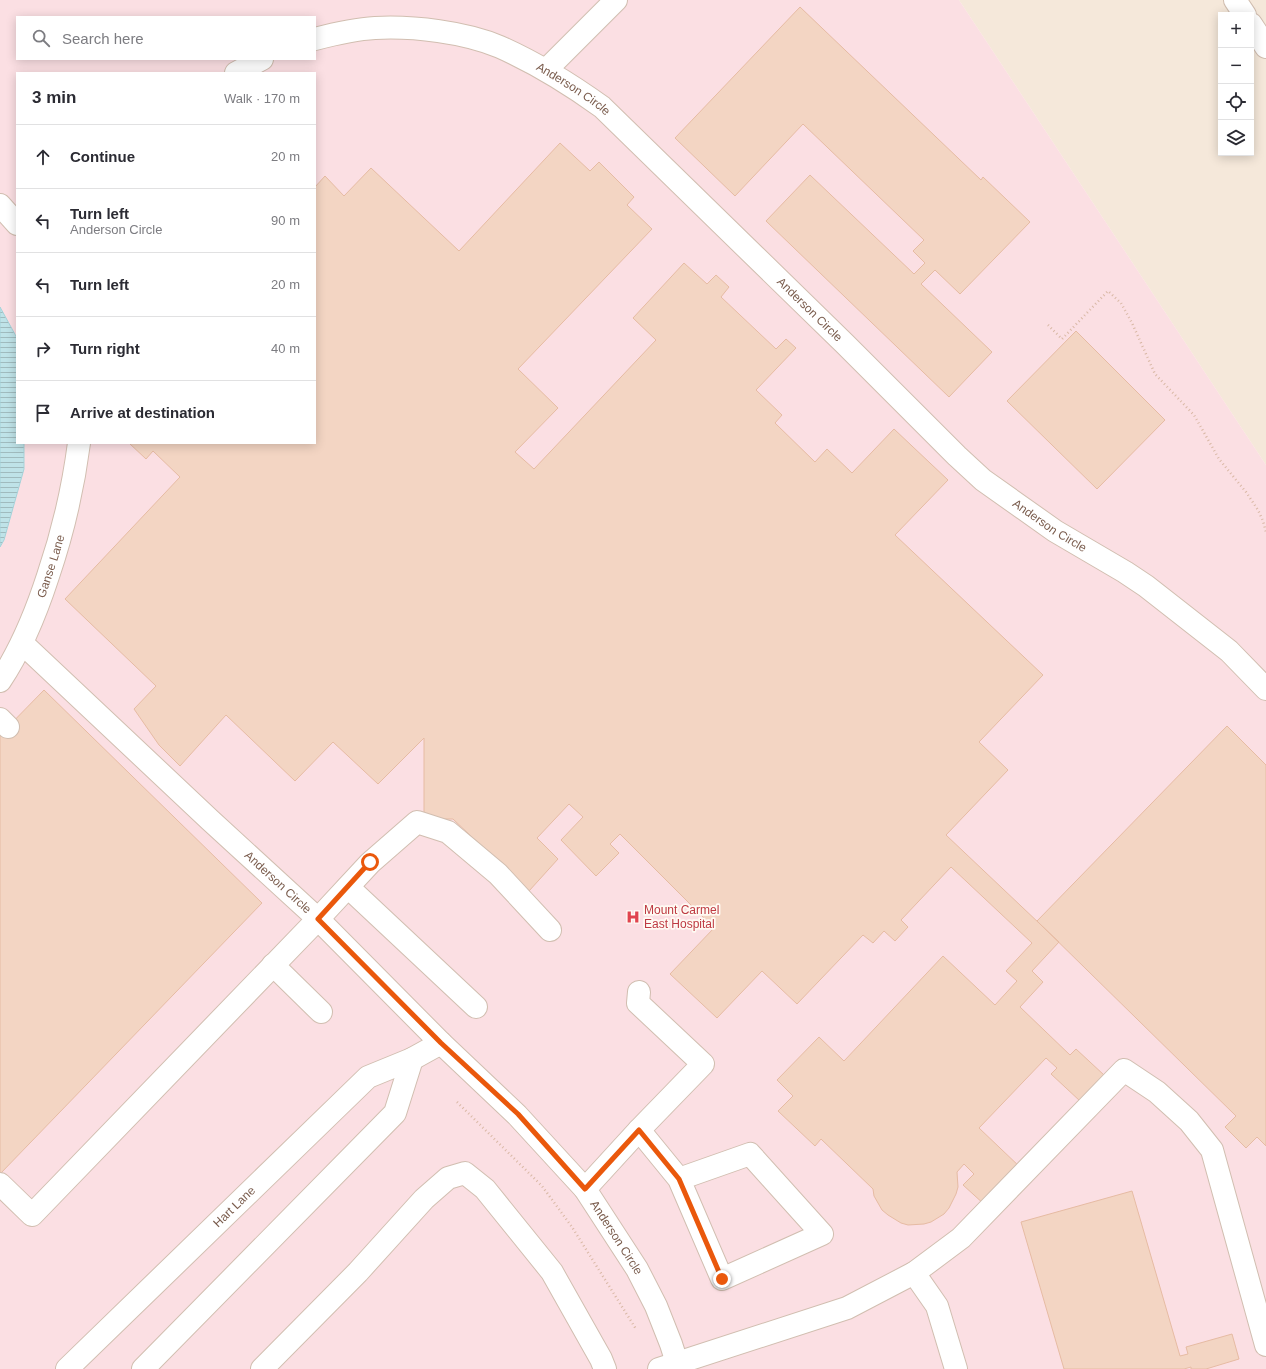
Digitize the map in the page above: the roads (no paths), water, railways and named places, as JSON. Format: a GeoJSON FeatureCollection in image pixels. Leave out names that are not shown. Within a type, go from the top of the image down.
{"type":"FeatureCollection","features":[{"type":"Feature","properties":{"kind":"street"},"geometry":{"type":"LineString","coordinates":[[546,70],[616,0]]}},
{"type":"Feature","properties":{"kind":"street"},"geometry":{"type":"LineString","coordinates":[[1235,0],[1243,12]]}},
{"type":"Feature","properties":{"kind":"street","name":"Anderson Circle"},"geometry":{"type":"LineString","coordinates":[[316,39],[333,34],[374,28],[420,29],[456,34],[499,47],[546,70],[575,88],[602,107],[983,480],[1055,531],[1146,586],[1228,651],[1266,689]]}},
{"type":"Feature","properties":{"kind":"street"},"geometry":{"type":"LineString","coordinates":[[1254,29],[1266,47]]}},
{"type":"Feature","properties":{"kind":"street"},"geometry":{"type":"LineString","coordinates":[[238,72],[260,60]]}},
{"type":"Feature","properties":{"kind":"street"},"geometry":{"type":"LineString","coordinates":[[0,205],[16,223]]}},
{"type":"Feature","properties":{"kind":"street","name":"Ganse Lane"},"geometry":{"type":"LineString","coordinates":[[0,681],[23,644],[38,607],[58,546],[74,480],[80,444]]}},
{"type":"Feature","properties":{"kind":"street","name":"Anderson Circle"},"geometry":{"type":"LineString","coordinates":[[23,644],[210,820],[318,919],[441,1043],[518,1114],[585,1189],[637,1269],[656,1306],[671,1344],[672,1367]]}},
{"type":"Feature","properties":{"kind":"street"},"geometry":{"type":"LineString","coordinates":[[0,1184],[32,1215],[318,919],[370,862],[417,822],[448,832],[498,874],[550,930]]}},
{"type":"Feature","properties":{"kind":"street"},"geometry":{"type":"LineString","coordinates":[[348,887],[476,1007]]}},
{"type":"Feature","properties":{"kind":"street"},"geometry":{"type":"LineString","coordinates":[[273,965],[321,1012]]}},
{"type":"Feature","properties":{"kind":"street"},"geometry":{"type":"LineString","coordinates":[[585,1189],[639,1130],[703,1064],[638,1003],[639,992]]}},
{"type":"Feature","properties":{"kind":"street","name":"Hart Lane"},"geometry":{"type":"LineString","coordinates":[[67,1369],[368,1077],[412,1059],[441,1043]]}},
{"type":"Feature","properties":{"kind":"street"},"geometry":{"type":"LineString","coordinates":[[143,1369],[395,1113],[412,1059]]}},
{"type":"Feature","properties":{"kind":"street"},"geometry":{"type":"LineString","coordinates":[[672,1367],[847,1308],[914,1273],[961,1238],[1124,1070],[1156,1092],[1189,1121],[1212,1150],[1266,1345]]}},
{"type":"Feature","properties":{"kind":"street"},"geometry":{"type":"LineString","coordinates":[[639,1130],[679,1179],[722,1279],[822,1234],[750,1154],[679,1179]]}},
{"type":"Feature","properties":{"kind":"street"},"geometry":{"type":"LineString","coordinates":[[262,1369],[358,1272],[424,1199],[448,1178],[465,1173],[485,1189],[552,1272],[602,1359],[605,1369]]}},
{"type":"Feature","properties":{"kind":"street"},"geometry":{"type":"LineString","coordinates":[[914,1273],[937,1306],[956,1369]]}},
{"type":"Feature","properties":{"kind":"water"},"geometry":{"type":"Polygon","coordinates":[[[0,307],[16,336],[16,444],[24,444],[24,469],[4,540],[0,547],[0,307]]]}},
{"type":"Feature","properties":{"kind":"place","name":"Mount Carmel East Hospital"},"geometry":{"type":"Point","coordinates":[633,917]}}]}
